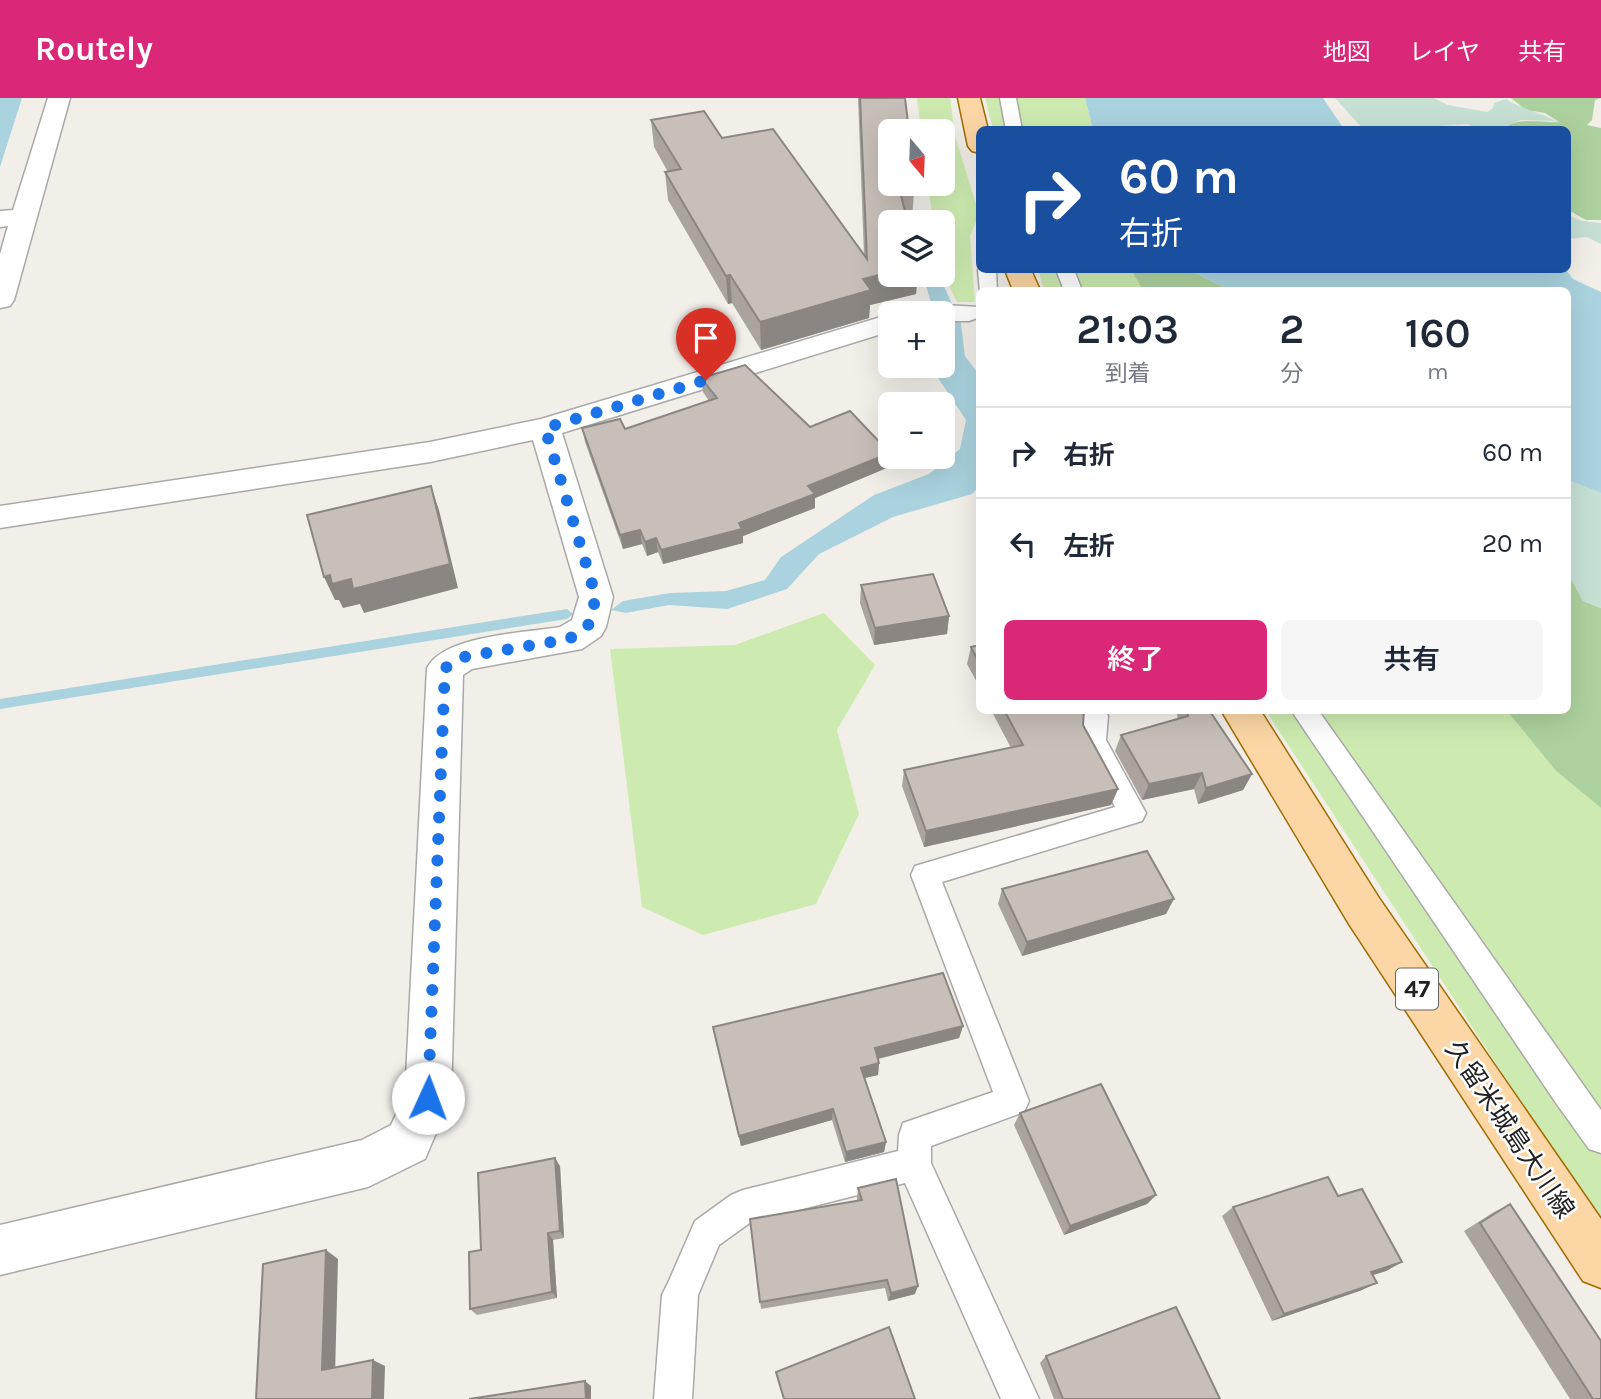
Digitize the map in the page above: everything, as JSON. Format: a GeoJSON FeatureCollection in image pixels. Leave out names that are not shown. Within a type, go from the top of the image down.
{"type":"FeatureCollection","features":[{"type":"Feature","properties":{"kind":"main road"},"geometry":{"type":"LineString","coordinates":[[969,98],[976,129]]}},
{"type":"Feature","properties":{"kind":"main road","name":"久留米城島大川線"},"geometry":{"type":"LineString","coordinates":[[1242,714],[1364,911],[1601,1263]]}},
{"type":"Feature","properties":{"kind":"street"},"geometry":{"type":"LineString","coordinates":[[0,300],[12,218],[59,98]]}},
{"type":"Feature","properties":{"kind":"street"},"geometry":{"type":"LineString","coordinates":[[0,517],[430,452],[545,428],[878,326]]}},
{"type":"Feature","properties":{"kind":"street"},"geometry":{"type":"LineString","coordinates":[[0,1250],[368,1163],[408,1142],[428,1098],[445,668],[463,657],[569,639],[588,626],[596,597],[545,428]]}},
{"type":"Feature","properties":{"kind":"lane"},"geometry":{"type":"LineString","coordinates":[[1008,98],[1013,126]]}},
{"type":"Feature","properties":{"kind":"lane"},"geometry":{"type":"LineString","coordinates":[[1020,1399],[914,1164],[915,1135],[1013,1101],[925,875],[1132,813],[1093,740],[1094,714]]}},
{"type":"Feature","properties":{"kind":"lane"},"geometry":{"type":"LineString","coordinates":[[1307,714],[1567,1093],[1601,1137]]}},
{"type":"Feature","properties":{"kind":"lane"},"geometry":{"type":"LineString","coordinates":[[673,1399],[680,1295],[707,1233],[743,1207],[914,1164]]}},
{"type":"Feature","properties":{"kind":"green space"},"geometry":{"type":"Polygon","coordinates":[[[917,98],[950,98],[953,119],[920,119],[917,98]]]}},
{"type":"Feature","properties":{"kind":"green space"},"geometry":{"type":"Polygon","coordinates":[[[985,98],[1085,98],[1092,126],[992,126],[985,98]]]}},
{"type":"Feature","properties":{"kind":"green space"},"geometry":{"type":"Polygon","coordinates":[[[1335,98],[1434,98],[1448,105],[1487,112],[1493,108],[1494,103],[1506,99],[1556,121],[1520,120],[1507,126],[1360,126],[1335,98]]]}},
{"type":"Feature","properties":{"kind":"green space"},"geometry":{"type":"Polygon","coordinates":[[[1511,98],[1601,98],[1595,100],[1592,120],[1587,125],[1601,128],[1601,220],[1586,220],[1571,212],[1571,126],[1508,126],[1522,121],[1559,122],[1545,113],[1526,110],[1511,98]]]}},
{"type":"Feature","properties":{"kind":"green space"},"geometry":{"type":"Polygon","coordinates":[[[956,139],[976,204],[976,221],[970,236],[975,302],[957,302],[950,287],[955,287],[955,210],[931,210],[930,196],[956,196],[956,139]]]}},
{"type":"Feature","properties":{"kind":"green space"},"geometry":{"type":"Polygon","coordinates":[[[1571,216],[1582,221],[1601,223],[1601,244],[1587,237],[1571,239],[1571,216]]]}},
{"type":"Feature","properties":{"kind":"green space"},"geometry":{"type":"Polygon","coordinates":[[[1039,273],[1133,273],[1141,287],[1043,287],[1039,273]]]}},
{"type":"Feature","properties":{"kind":"green space"},"geometry":{"type":"Polygon","coordinates":[[[1133,273],[1196,273],[1223,287],[1141,287],[1133,273]]]}},
{"type":"Feature","properties":{"kind":"green space"},"geometry":{"type":"Polygon","coordinates":[[[1571,481],[1601,493],[1601,608],[1583,601],[1571,579],[1571,481]]]}},
{"type":"Feature","properties":{"kind":"green space"},"geometry":{"type":"Polygon","coordinates":[[[1571,579],[1583,601],[1601,608],[1601,808],[1556,771],[1509,714],[1571,714],[1571,579]]]}},
{"type":"Feature","properties":{"kind":"green space"},"geometry":{"type":"Polygon","coordinates":[[[824,613],[875,665],[837,730],[859,814],[816,904],[703,935],[642,907],[610,649],[735,645],[824,613]]]}},
{"type":"Feature","properties":{"kind":"green space"},"geometry":{"type":"Polygon","coordinates":[[[1268,714],[1509,714],[1556,771],[1601,808],[1601,1216],[1538,1128],[1268,714]]]}},
{"type":"Feature","properties":{"kind":"water"},"geometry":{"type":"Polygon","coordinates":[[[0,98],[22,98],[0,167],[0,98]]]}},
{"type":"Feature","properties":{"kind":"water"},"geometry":{"type":"Polygon","coordinates":[[[1085,98],[1323,98],[1342,126],[1092,126],[1085,98]]]}},
{"type":"Feature","properties":{"kind":"water"},"geometry":{"type":"Polygon","coordinates":[[[1196,273],[1568,273],[1573,279],[1601,292],[1601,493],[1571,481],[1571,287],[1223,287],[1196,273]]]}},
{"type":"Feature","properties":{"kind":"water"},"geometry":{"type":"Polygon","coordinates":[[[926,287],[944,287],[951,301],[931,301],[926,287]]]}},
{"type":"Feature","properties":{"kind":"water"},"geometry":{"type":"Polygon","coordinates":[[[955,311],[961,324],[965,356],[976,371],[976,490],[972,494],[893,517],[819,554],[787,589],[727,609],[669,605],[626,613],[611,610],[623,601],[670,593],[726,591],[765,580],[781,557],[874,495],[929,474],[935,469],[955,469],[955,453],[960,449],[966,420],[955,404],[955,392],[947,392],[938,378],[955,378],[955,311]]]}},
{"type":"Feature","properties":{"kind":"building"},"geometry":{"type":"Polygon","coordinates":[[[860,98],[905,98],[908,119],[878,119],[878,196],[901,196],[905,210],[878,210],[878,275],[863,279],[871,290],[760,322],[730,275],[726,276],[665,172],[681,169],[651,120],[704,111],[722,138],[773,129],[867,259],[860,98]]]}},
{"type":"Feature","properties":{"kind":"building"},"geometry":{"type":"Polygon","coordinates":[[[745,365],[810,427],[850,411],[878,440],[878,458],[808,486],[815,494],[739,523],[742,529],[661,550],[656,538],[645,542],[640,530],[620,535],[582,428],[620,419],[625,429],[717,398],[701,378],[745,365]]]}},
{"type":"Feature","properties":{"kind":"building"},"geometry":{"type":"Polygon","coordinates":[[[431,486],[450,564],[353,589],[351,579],[332,584],[330,575],[324,577],[307,515],[431,486]]]}},
{"type":"Feature","properties":{"kind":"building"},"geometry":{"type":"Polygon","coordinates":[[[933,574],[949,616],[875,628],[861,585],[933,574]]]}},
{"type":"Feature","properties":{"kind":"building"},"geometry":{"type":"Polygon","coordinates":[[[1006,714],[1084,714],[1083,725],[1118,789],[926,831],[904,770],[1023,745],[1006,714]]]}},
{"type":"Feature","properties":{"kind":"building"},"geometry":{"type":"Polygon","coordinates":[[[1212,714],[1252,774],[1206,788],[1202,773],[1149,784],[1121,735],[1188,716],[1212,714]]]}},
{"type":"Feature","properties":{"kind":"building"},"geometry":{"type":"Polygon","coordinates":[[[1147,851],[1174,899],[1027,942],[1002,889],[1147,851]]]}},
{"type":"Feature","properties":{"kind":"building"},"geometry":{"type":"Polygon","coordinates":[[[943,973],[963,1026],[875,1048],[879,1063],[861,1068],[886,1142],[846,1152],[833,1109],[739,1136],[713,1027],[943,973]]]}},
{"type":"Feature","properties":{"kind":"building"},"geometry":{"type":"Polygon","coordinates":[[[1101,1084],[1156,1195],[1070,1226],[1020,1113],[1101,1084]]]}},
{"type":"Feature","properties":{"kind":"building"},"geometry":{"type":"Polygon","coordinates":[[[555,1158],[560,1231],[548,1233],[552,1292],[470,1309],[469,1252],[481,1250],[478,1173],[555,1158]]]}},
{"type":"Feature","properties":{"kind":"building"},"geometry":{"type":"Polygon","coordinates":[[[1328,1177],[1338,1196],[1362,1189],[1402,1262],[1371,1272],[1377,1283],[1284,1314],[1233,1207],[1328,1177]]]}},
{"type":"Feature","properties":{"kind":"building"},"geometry":{"type":"Polygon","coordinates":[[[896,1179],[918,1286],[891,1293],[887,1280],[760,1302],[750,1219],[862,1200],[858,1188],[896,1179]]]}},
{"type":"Feature","properties":{"kind":"building"},"geometry":{"type":"Polygon","coordinates":[[[1510,1204],[1601,1341],[1601,1399],[1593,1399],[1480,1223],[1510,1204]]]}},
{"type":"Feature","properties":{"kind":"building"},"geometry":{"type":"Polygon","coordinates":[[[326,1250],[322,1370],[373,1360],[372,1399],[256,1399],[263,1264],[326,1250]]]}},
{"type":"Feature","properties":{"kind":"building"},"geometry":{"type":"Polygon","coordinates":[[[1176,1307],[1220,1399],[1063,1399],[1046,1356],[1176,1307]]]}},
{"type":"Feature","properties":{"kind":"building"},"geometry":{"type":"Polygon","coordinates":[[[889,1327],[915,1399],[784,1399],[776,1372],[889,1327]]]}},
{"type":"Feature","properties":{"kind":"building"},"geometry":{"type":"Polygon","coordinates":[[[585,1381],[586,1399],[469,1399],[585,1381]]]}},
{"type":"Feature","properties":{"kind":"waterway"},"geometry":{"type":"LineString","coordinates":[[0,704],[567,614]]}},
{"type":"Feature","properties":{"kind":"route"},"geometry":{"type":"LineString","coordinates":[[428,1098],[445,668],[463,657],[569,639],[588,626],[596,597],[545,428],[706,380]]}}]}
